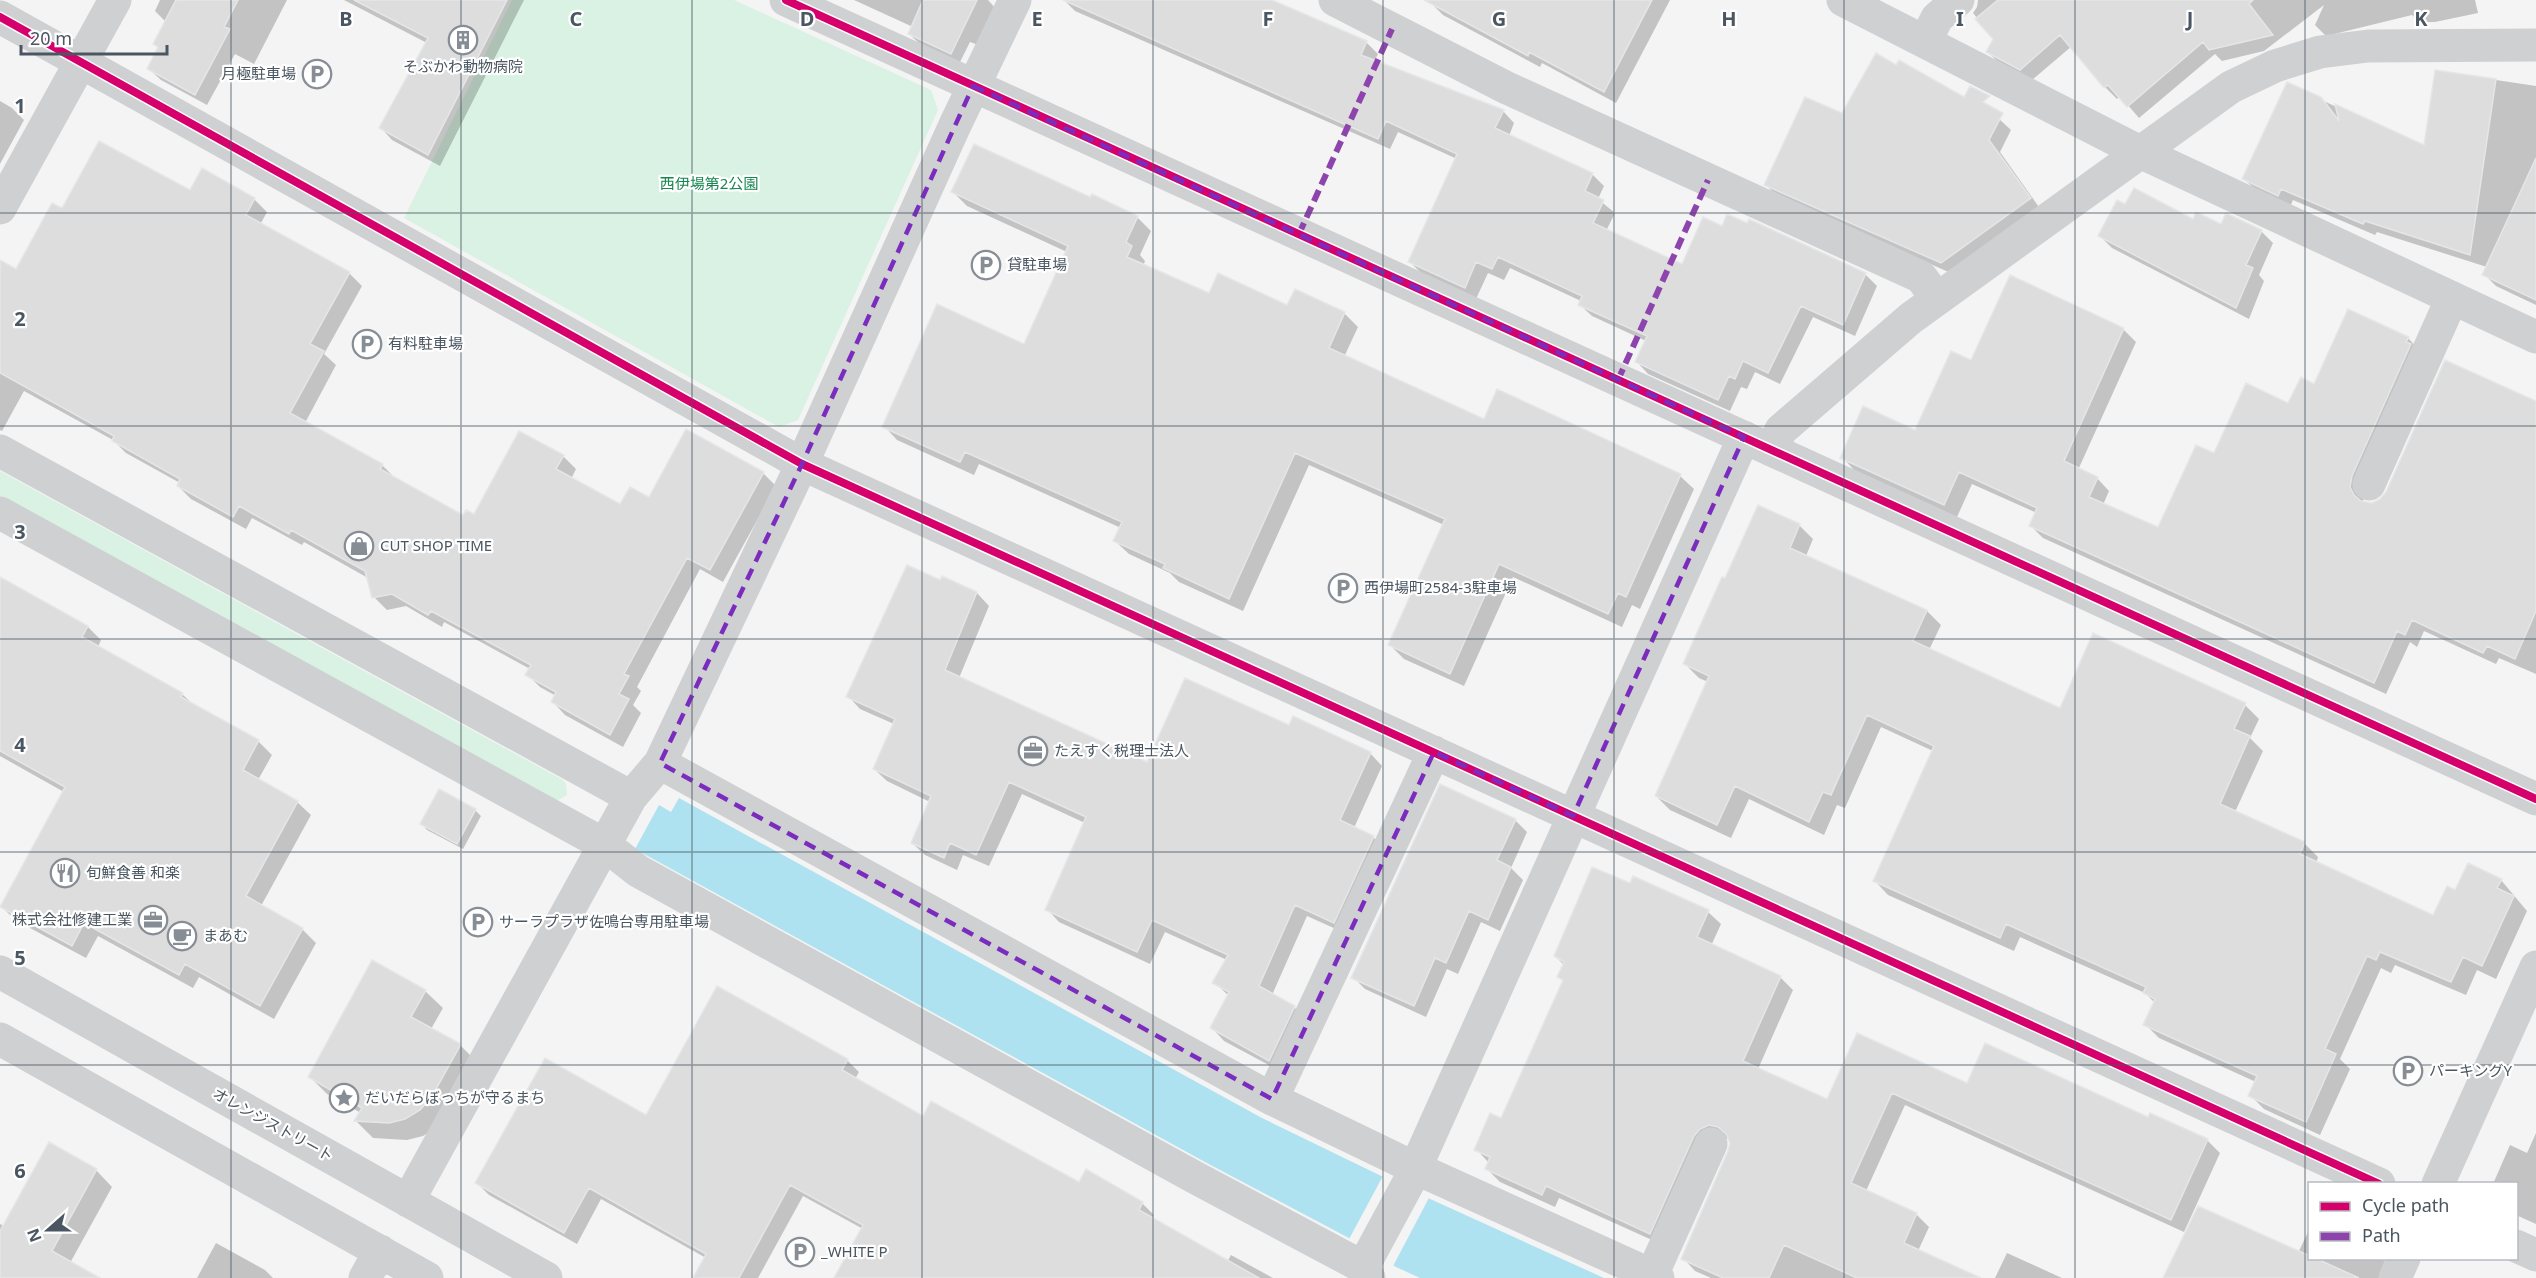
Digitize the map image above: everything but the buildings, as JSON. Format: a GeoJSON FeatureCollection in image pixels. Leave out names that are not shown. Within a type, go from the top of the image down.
{"type":"FeatureCollection","features":[{"type":"Feature","properties":{"kind":"street"},"geometry":{"type":"LineString","coordinates":[[0,208],[115,0]]}},
{"type":"Feature","properties":{"kind":"street"},"geometry":{"type":"LineString","coordinates":[[786,0],[2536,799]]}},
{"type":"Feature","properties":{"kind":"street"},"geometry":{"type":"LineString","coordinates":[[408,1201],[631,797],[660,763],[802,464],[973,86],[1015,0]]}},
{"type":"Feature","properties":{"kind":"street"},"geometry":{"type":"LineString","coordinates":[[1335,0],[1507,88],[1921,278],[1937,299]]}},
{"type":"Feature","properties":{"kind":"street"},"geometry":{"type":"LineString","coordinates":[[1843,0],[2140,152],[2536,337]]}},
{"type":"Feature","properties":{"kind":"street"},"geometry":{"type":"LineString","coordinates":[[1925,42],[1937,18],[1958,0]]}},
{"type":"Feature","properties":{"kind":"street"},"geometry":{"type":"LineString","coordinates":[[0,18],[802,464],[2375,1182]]}},
{"type":"Feature","properties":{"kind":"street"},"geometry":{"type":"LineString","coordinates":[[0,513],[604,845],[638,871],[1196,1178],[1367,1267],[1413,1173],[1573,816],[1758,444],[1781,430],[1911,318],[2231,87],[2275,66],[2320,52],[2368,46],[2536,45]]}},
{"type":"Feature","properties":{"kind":"street"},"geometry":{"type":"LineString","coordinates":[[2369,484],[2452,298]]}},
{"type":"Feature","properties":{"kind":"street"},"geometry":{"type":"LineString","coordinates":[[0,451],[631,797]]}},
{"type":"Feature","properties":{"kind":"street"},"geometry":{"type":"LineString","coordinates":[[1272,1099],[1434,752]]}},
{"type":"Feature","properties":{"kind":"street"},"geometry":{"type":"LineString","coordinates":[[660,763],[1272,1099],[1413,1173],[1655,1277],[1711,1144]]}},
{"type":"Feature","properties":{"kind":"street"},"geometry":{"type":"LineString","coordinates":[[2439,1182],[2536,967]]}},
{"type":"Feature","properties":{"kind":"street","name":"オレンジストリート"},"geometry":{"type":"LineString","coordinates":[[0,972],[546,1278]]}},
{"type":"Feature","properties":{"kind":"street"},"geometry":{"type":"LineString","coordinates":[[0,1039],[372,1265],[427,1278]]}},
{"type":"Feature","properties":{"kind":"street"},"geometry":{"type":"LineString","coordinates":[[2518,1246],[2536,1255]]}},
{"type":"Feature","properties":{"kind":"street"},"geometry":{"type":"LineString","coordinates":[[2395,1278],[2403,1260]]}},
{"type":"Feature","properties":{"kind":"highlighted area"},"geometry":{"type":"Polygon","coordinates":[[[973,86],[1744,437],[1573,816],[1434,752],[1272,1099],[660,763],[802,464],[973,86]]]}},
{"type":"Feature","properties":{"kind":"green space","name":"西伊場第2公園"},"geometry":{"type":"Polygon","coordinates":[[[512,0],[734,0],[931,90],[938,110],[798,420],[779,427],[404,218],[512,0]]]}},
{"type":"Feature","properties":{"kind":"green space"},"geometry":{"type":"Polygon","coordinates":[[[0,471],[563,780],[566,784],[567,795],[557,801],[552,799],[0,496],[0,471]]]}},
{"type":"Feature","properties":{"kind":"water"},"geometry":{"type":"Polygon","coordinates":[[[679,798],[1262,1118],[1406,1188],[1604,1278],[1420,1278],[1396,1267],[1347,1237],[1205,1162],[635,849],[659,805],[671,812],[679,798]]]}},
{"type":"Feature","properties":{"kind":"pier"},"geometry":{"type":"Polygon","coordinates":[[[1384,1174],[1430,1196],[1392,1268],[1348,1241],[1384,1174]]]}},
{"type":"Feature","properties":{"kind":"marked path"},"geometry":{"type":"LineString","coordinates":[[1299,234],[1392,29]]}},
{"type":"Feature","properties":{"kind":"marked path"},"geometry":{"type":"LineString","coordinates":[[1618,380],[1708,180]]}},
{"type":"Feature","properties":{"kind":"cycle path"},"geometry":{"type":"LineString","coordinates":[[786,0],[2536,799]]}},
{"type":"Feature","properties":{"kind":"cycle path"},"geometry":{"type":"LineString","coordinates":[[0,17],[802,464],[2375,1182]]}},
{"type":"Feature","properties":{"kind":"place","name":"そぶかわ動物病院"},"geometry":{"type":"Point","coordinates":[463,40]}},
{"type":"Feature","properties":{"kind":"place","name":"月極駐車場"},"geometry":{"type":"Point","coordinates":[317,74]}},
{"type":"Feature","properties":{"kind":"place","name":"貸駐車場"},"geometry":{"type":"Point","coordinates":[986,265]}},
{"type":"Feature","properties":{"kind":"place","name":"有料駐車場"},"geometry":{"type":"Point","coordinates":[367,344]}},
{"type":"Feature","properties":{"kind":"place","name":"CUT SHOP TIME"},"geometry":{"type":"Point","coordinates":[359,546]}},
{"type":"Feature","properties":{"kind":"place","name":"西伊場町2584-3駐車場"},"geometry":{"type":"Point","coordinates":[1343,588]}},
{"type":"Feature","properties":{"kind":"place","name":"たえすく税理士法人"},"geometry":{"type":"Point","coordinates":[1033,751]}},
{"type":"Feature","properties":{"kind":"place","name":"旬鮮食善 和楽"},"geometry":{"type":"Point","coordinates":[65,873]}},
{"type":"Feature","properties":{"kind":"place","name":"株式会社修建工業"},"geometry":{"type":"Point","coordinates":[153,920]}},
{"type":"Feature","properties":{"kind":"place","name":"サーラプラザ佐鳴台専用駐車場"},"geometry":{"type":"Point","coordinates":[478,922]}},
{"type":"Feature","properties":{"kind":"place","name":"まあむ"},"geometry":{"type":"Point","coordinates":[182,936]}},
{"type":"Feature","properties":{"kind":"place","name":"パーキングY"},"geometry":{"type":"Point","coordinates":[2408,1071]}},
{"type":"Feature","properties":{"kind":"place","name":"だいだらぼっちが守るまち"},"geometry":{"type":"Point","coordinates":[344,1098]}},
{"type":"Feature","properties":{"kind":"place","name":"_WHITE P"},"geometry":{"type":"Point","coordinates":[800,1252]}}]}
